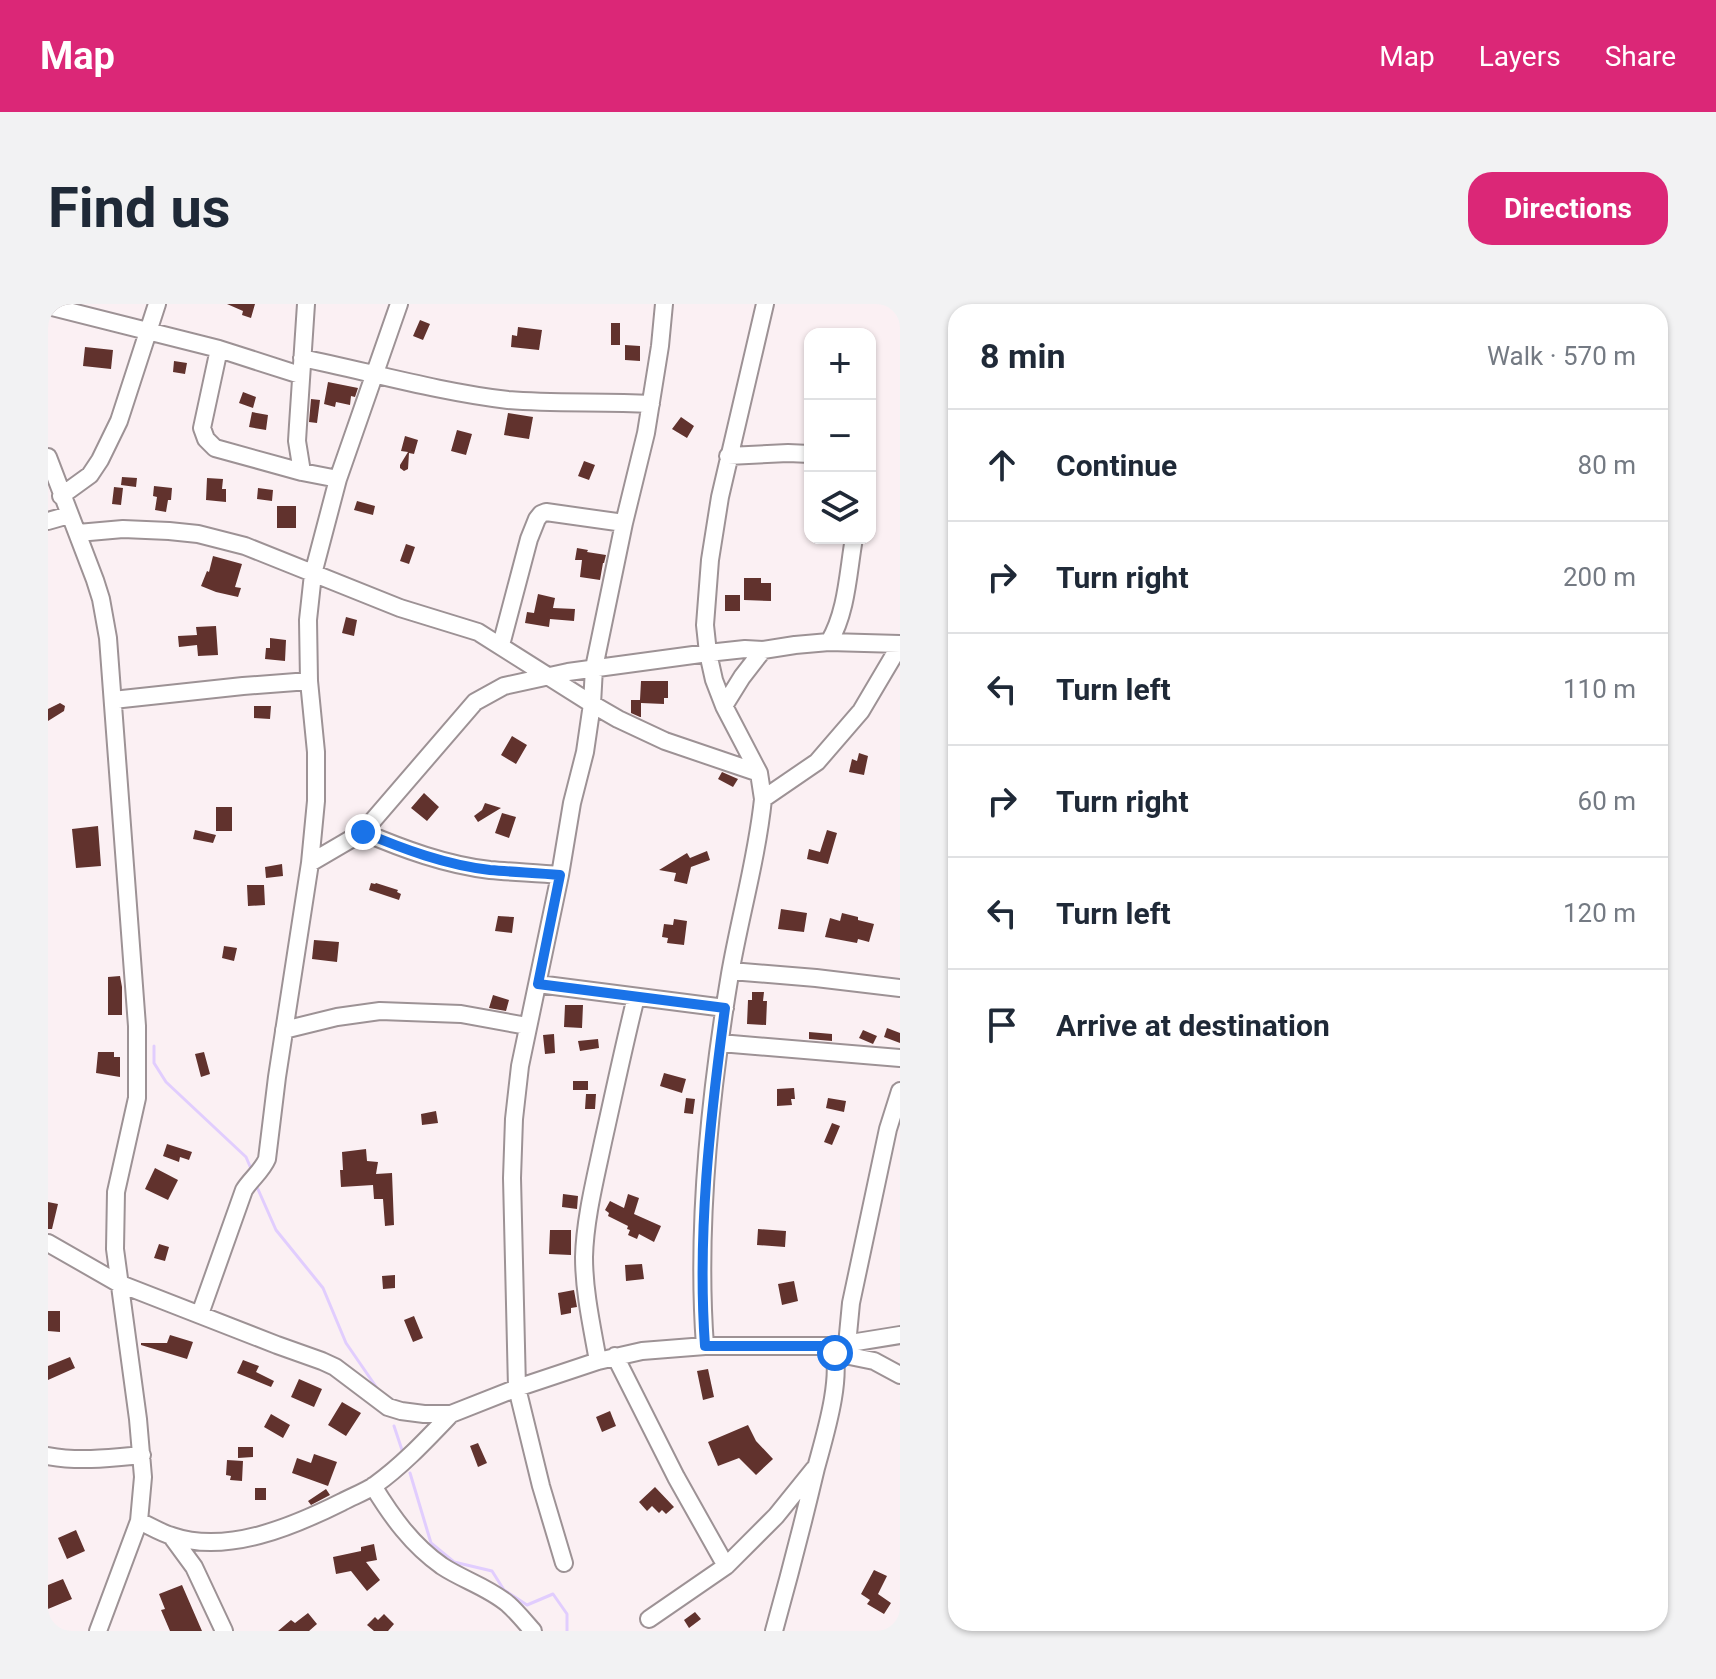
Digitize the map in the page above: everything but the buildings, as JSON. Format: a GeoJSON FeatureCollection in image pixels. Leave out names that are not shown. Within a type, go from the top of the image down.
{"type":"FeatureCollection","features":[{"type":"Feature","properties":{"kind":"street"},"geometry":{"type":"LineString","coordinates":[[61,496],[90,475],[100,460],[119,421],[157,304]]}},
{"type":"Feature","properties":{"kind":"street"},"geometry":{"type":"LineString","coordinates":[[302,472],[297,441],[306,304]]}},
{"type":"Feature","properties":{"kind":"street"},"geometry":{"type":"LineString","coordinates":[[200,1314],[244,1190],[267,1159],[293,969],[305,906],[316,801],[308,620],[313,574],[338,479],[399,304]]}},
{"type":"Feature","properties":{"kind":"street"},"geometry":{"type":"LineString","coordinates":[[564,1563],[517,1388],[512,1178],[514,1119],[527,1026],[585,752],[594,668],[651,404],[664,304]]}},
{"type":"Feature","properties":{"kind":"street"},"geometry":{"type":"LineString","coordinates":[[705,1346],[702,1257],[708,1148],[725,1008],[763,799],[759,773],[714,680],[705,625],[710,560],[728,456],[765,304]]}},
{"type":"Feature","properties":{"kind":"street"},"geometry":{"type":"LineString","coordinates":[[48,306],[301,367],[375,373],[472,395],[555,403],[651,404]]}},
{"type":"Feature","properties":{"kind":"street"},"geometry":{"type":"LineString","coordinates":[[219,349],[203,416],[202,428],[206,439],[215,448],[338,479]]}},
{"type":"Feature","properties":{"kind":"street"},"geometry":{"type":"LineString","coordinates":[[728,456],[804,454]]}},
{"type":"Feature","properties":{"kind":"street"},"geometry":{"type":"LineString","coordinates":[[48,457],[78,533],[103,609],[108,638],[137,1026],[137,1098],[116,1192],[115,1249],[143,1477],[139,1521],[98,1631]]}},
{"type":"Feature","properties":{"kind":"street"},"geometry":{"type":"LineString","coordinates":[[501,645],[529,539],[541,514],[546,512],[624,523]]}},
{"type":"Feature","properties":{"kind":"street"},"geometry":{"type":"LineString","coordinates":[[48,521],[69,515]]}},
{"type":"Feature","properties":{"kind":"street"},"geometry":{"type":"LineString","coordinates":[[78,533],[123,529],[198,534],[245,546],[400,608],[478,632],[618,719],[665,741],[759,773]]}},
{"type":"Feature","properties":{"kind":"street"},"geometry":{"type":"LineString","coordinates":[[829,642],[841,614],[853,544]]}},
{"type":"Feature","properties":{"kind":"street"},"geometry":{"type":"LineString","coordinates":[[310,863],[363,832],[475,702],[504,686],[594,668],[745,649],[763,650],[829,642],[900,644],[861,711],[817,762],[763,799]]}},
{"type":"Feature","properties":{"kind":"street"},"geometry":{"type":"LineString","coordinates":[[724,706],[763,650]]}},
{"type":"Feature","properties":{"kind":"street"},"geometry":{"type":"LineString","coordinates":[[113,700],[309,681]]}},
{"type":"Feature","properties":{"kind":"street"},"geometry":{"type":"LineString","coordinates":[[363,832],[413,852],[449,862],[487,869],[560,875]]}},
{"type":"Feature","properties":{"kind":"street"},"geometry":{"type":"LineString","coordinates":[[731,971],[900,988]]}},
{"type":"Feature","properties":{"kind":"street"},"geometry":{"type":"LineString","coordinates":[[538,984],[725,1008]]}},
{"type":"Feature","properties":{"kind":"street"},"geometry":{"type":"LineString","coordinates":[[598,1361],[586,1290],[584,1256],[587,1227],[636,997]]}},
{"type":"Feature","properties":{"kind":"street"},"geometry":{"type":"LineString","coordinates":[[284,1030],[337,1017],[380,1011],[461,1014],[527,1026]]}},
{"type":"Feature","properties":{"kind":"street"},"geometry":{"type":"LineString","coordinates":[[720,1043],[900,1058]]}},
{"type":"Feature","properties":{"kind":"street"},"geometry":{"type":"LineString","coordinates":[[774,1631],[827,1428],[838,1348],[851,1303],[888,1129],[900,1091]]}},
{"type":"Feature","properties":{"kind":"street"},"geometry":{"type":"LineString","coordinates":[[48,1243],[118,1283],[335,1367],[394,1409],[424,1414],[451,1414],[598,1361],[642,1351],[705,1346],[838,1348],[900,1335]]}},
{"type":"Feature","properties":{"kind":"street"},"geometry":{"type":"LineString","coordinates":[[838,1348],[874,1361],[900,1375]]}},
{"type":"Feature","properties":{"kind":"street"},"geometry":{"type":"LineString","coordinates":[[615,1356],[676,1477],[726,1566]]}},
{"type":"Feature","properties":{"kind":"street"},"geometry":{"type":"LineString","coordinates":[[139,1521],[172,1537],[204,1541],[240,1539],[268,1533],[321,1512],[373,1486],[401,1464],[451,1414]]}},
{"type":"Feature","properties":{"kind":"street"},"geometry":{"type":"LineString","coordinates":[[48,1456],[104,1459],[142,1455]]}},
{"type":"Feature","properties":{"kind":"street"},"geometry":{"type":"LineString","coordinates":[[649,1619],[726,1566],[776,1516],[817,1465]]}},
{"type":"Feature","properties":{"kind":"street"},"geometry":{"type":"LineString","coordinates":[[373,1486],[392,1518],[409,1538],[445,1568],[507,1602],[533,1631]]}},
{"type":"Feature","properties":{"kind":"street"},"geometry":{"type":"LineString","coordinates":[[172,1537],[194,1567],[224,1631]]}},
{"type":"Feature","properties":{"kind":"waterway"},"geometry":{"type":"LineString","coordinates":[[154,1046],[154,1063],[166,1082],[246,1157],[252,1171]]}},
{"type":"Feature","properties":{"kind":"waterway"},"geometry":{"type":"LineString","coordinates":[[257,1187],[276,1230],[323,1288],[346,1343],[379,1391]]}},
{"type":"Feature","properties":{"kind":"waterway"},"geometry":{"type":"LineString","coordinates":[[394,1426],[403,1453]]}},
{"type":"Feature","properties":{"kind":"waterway"},"geometry":{"type":"LineString","coordinates":[[410,1473],[431,1543],[454,1562],[492,1571],[504,1590],[527,1605],[553,1594],[567,1614],[567,1631]]}},
{"type":"Feature","properties":{"kind":"route"},"geometry":{"type":"LineString","coordinates":[[363,832],[413,852],[449,862],[487,869],[560,875],[538,984],[725,1008],[708,1148],[702,1257],[705,1346],[832,1346],[835,1353]]}}]}
